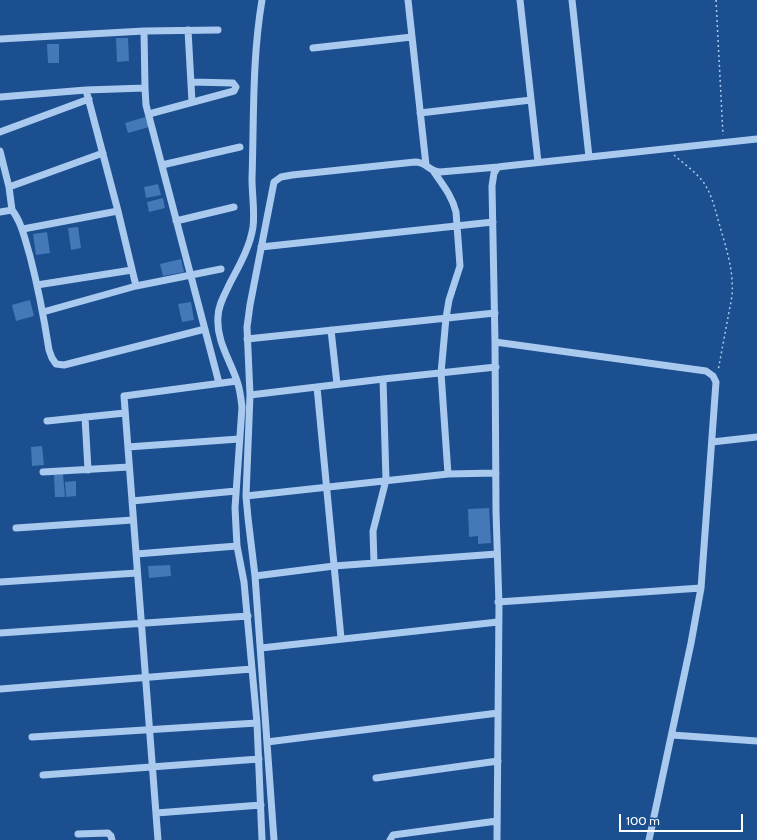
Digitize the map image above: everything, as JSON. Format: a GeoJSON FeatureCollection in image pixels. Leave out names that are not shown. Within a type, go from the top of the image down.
{"type":"FeatureCollection","features":[{"type":"Feature","properties":{"kind":"street"},"geometry":{"type":"LineString","coordinates":[[262,0],[256,50],[252,186],[254,210],[253,227],[239,265],[220,304],[218,318],[219,333],[241,394],[242,407],[235,508],[237,546],[244,582],[248,616],[257,724],[262,840]]}},
{"type":"Feature","properties":{"kind":"street"},"geometry":{"type":"LineString","coordinates":[[408,0],[426,165]]}},
{"type":"Feature","properties":{"kind":"street"},"geometry":{"type":"LineString","coordinates":[[520,0],[538,162]]}},
{"type":"Feature","properties":{"kind":"street"},"geometry":{"type":"LineString","coordinates":[[572,0],[589,157]]}},
{"type":"Feature","properties":{"kind":"street"},"geometry":{"type":"LineString","coordinates":[[188,30],[192,102]]}},
{"type":"Feature","properties":{"kind":"street"},"geometry":{"type":"LineString","coordinates":[[0,40],[144,31],[218,30]]}},
{"type":"Feature","properties":{"kind":"street"},"geometry":{"type":"LineString","coordinates":[[144,31],[145,88],[148,114],[219,383]]}},
{"type":"Feature","properties":{"kind":"street"},"geometry":{"type":"LineString","coordinates":[[313,48],[412,37]]}},
{"type":"Feature","properties":{"kind":"street"},"geometry":{"type":"LineString","coordinates":[[148,114],[234,91],[236,87],[233,83],[191,82]]}},
{"type":"Feature","properties":{"kind":"street"},"geometry":{"type":"LineString","coordinates":[[0,97],[86,90],[145,88]]}},
{"type":"Feature","properties":{"kind":"street"},"geometry":{"type":"LineString","coordinates":[[86,90],[136,286]]}},
{"type":"Feature","properties":{"kind":"street"},"geometry":{"type":"LineString","coordinates":[[0,132],[89,99]]}},
{"type":"Feature","properties":{"kind":"street"},"geometry":{"type":"LineString","coordinates":[[420,113],[531,100]]}},
{"type":"Feature","properties":{"kind":"street"},"geometry":{"type":"LineString","coordinates":[[434,172],[498,167],[757,139]]}},
{"type":"Feature","properties":{"kind":"street"},"geometry":{"type":"LineString","coordinates":[[162,166],[240,147]]}},
{"type":"Feature","properties":{"kind":"street"},"geometry":{"type":"LineString","coordinates":[[0,151],[9,188],[12,210],[18,217],[22,229],[37,285],[52,358],[56,364],[64,365],[205,329]]}},
{"type":"Feature","properties":{"kind":"street"},"geometry":{"type":"LineString","coordinates":[[9,188],[103,153]]}},
{"type":"Feature","properties":{"kind":"street"},"geometry":{"type":"LineString","coordinates":[[274,840],[261,648],[246,496],[250,395],[247,339],[250,305],[272,191],[274,182],[281,177],[421,162],[434,172],[452,200],[458,226],[460,266],[450,294],[446,318],[441,373],[448,474]]}},
{"type":"Feature","properties":{"kind":"street"},"geometry":{"type":"LineString","coordinates":[[497,840],[498,602],[496,367],[492,186],[494,173],[498,167]]}},
{"type":"Feature","properties":{"kind":"street"},"geometry":{"type":"LineString","coordinates":[[176,221],[234,207]]}},
{"type":"Feature","properties":{"kind":"street"},"geometry":{"type":"LineString","coordinates":[[0,212],[12,210]]}},
{"type":"Feature","properties":{"kind":"street"},"geometry":{"type":"LineString","coordinates":[[22,229],[118,211]]}},
{"type":"Feature","properties":{"kind":"street"},"geometry":{"type":"LineString","coordinates":[[261,247],[493,222]]}},
{"type":"Feature","properties":{"kind":"street"},"geometry":{"type":"LineString","coordinates":[[43,312],[136,286],[221,269]]}},
{"type":"Feature","properties":{"kind":"street"},"geometry":{"type":"LineString","coordinates":[[37,285],[132,270]]}},
{"type":"Feature","properties":{"kind":"street"},"geometry":{"type":"LineString","coordinates":[[247,339],[495,313]]}},
{"type":"Feature","properties":{"kind":"street"},"geometry":{"type":"LineString","coordinates":[[331,330],[337,384]]}},
{"type":"Feature","properties":{"kind":"street"},"geometry":{"type":"LineString","coordinates":[[495,342],[706,372],[713,376],[716,382],[701,588],[691,643],[649,840]]}},
{"type":"Feature","properties":{"kind":"street"},"geometry":{"type":"LineString","coordinates":[[250,395],[496,367]]}},
{"type":"Feature","properties":{"kind":"street"},"geometry":{"type":"LineString","coordinates":[[374,563],[373,531],[386,480],[383,379]]}},
{"type":"Feature","properties":{"kind":"street"},"geometry":{"type":"LineString","coordinates":[[158,840],[124,396],[237,381]]}},
{"type":"Feature","properties":{"kind":"street"},"geometry":{"type":"LineString","coordinates":[[317,387],[341,638]]}},
{"type":"Feature","properties":{"kind":"street"},"geometry":{"type":"LineString","coordinates":[[47,421],[125,413]]}},
{"type":"Feature","properties":{"kind":"street"},"geometry":{"type":"LineString","coordinates":[[86,417],[88,470]]}},
{"type":"Feature","properties":{"kind":"street"},"geometry":{"type":"LineString","coordinates":[[712,442],[757,437]]}},
{"type":"Feature","properties":{"kind":"street"},"geometry":{"type":"LineString","coordinates":[[128,447],[239,439]]}},
{"type":"Feature","properties":{"kind":"street"},"geometry":{"type":"LineString","coordinates":[[44,472],[129,467]]}},
{"type":"Feature","properties":{"kind":"street"},"geometry":{"type":"LineString","coordinates":[[246,496],[448,474],[496,473]]}},
{"type":"Feature","properties":{"kind":"street"},"geometry":{"type":"LineString","coordinates":[[132,501],[236,491]]}},
{"type":"Feature","properties":{"kind":"street"},"geometry":{"type":"LineString","coordinates":[[16,528],[133,520]]}},
{"type":"Feature","properties":{"kind":"street"},"geometry":{"type":"LineString","coordinates":[[136,554],[237,546]]}},
{"type":"Feature","properties":{"kind":"street"},"geometry":{"type":"LineString","coordinates":[[255,576],[334,566],[497,554]]}},
{"type":"Feature","properties":{"kind":"street"},"geometry":{"type":"LineString","coordinates":[[0,582],[137,573]]}},
{"type":"Feature","properties":{"kind":"street"},"geometry":{"type":"LineString","coordinates":[[498,602],[701,588]]}},
{"type":"Feature","properties":{"kind":"street"},"geometry":{"type":"LineString","coordinates":[[0,633],[248,616]]}},
{"type":"Feature","properties":{"kind":"street"},"geometry":{"type":"LineString","coordinates":[[261,648],[341,638],[498,622]]}},
{"type":"Feature","properties":{"kind":"street"},"geometry":{"type":"LineString","coordinates":[[0,689],[252,669]]}},
{"type":"Feature","properties":{"kind":"street"},"geometry":{"type":"LineString","coordinates":[[267,742],[498,713]]}},
{"type":"Feature","properties":{"kind":"street"},"geometry":{"type":"LineString","coordinates":[[32,737],[257,724]]}},
{"type":"Feature","properties":{"kind":"street"},"geometry":{"type":"LineString","coordinates":[[672,735],[757,741]]}},
{"type":"Feature","properties":{"kind":"street"},"geometry":{"type":"LineString","coordinates":[[43,775],[259,760]]}},
{"type":"Feature","properties":{"kind":"street"},"geometry":{"type":"LineString","coordinates":[[376,778],[498,761]]}},
{"type":"Feature","properties":{"kind":"street"},"geometry":{"type":"LineString","coordinates":[[156,813],[261,805]]}},
{"type":"Feature","properties":{"kind":"street"},"geometry":{"type":"LineString","coordinates":[[390,840],[393,835],[497,821]]}},
{"type":"Feature","properties":{"kind":"street"},"geometry":{"type":"LineString","coordinates":[[78,834],[108,834],[111,836],[112,840]]}},
{"type":"Feature","properties":{"kind":"path"},"geometry":{"type":"LineString","coordinates":[[716,0],[724,143]]}},
{"type":"Feature","properties":{"kind":"path"},"geometry":{"type":"LineString","coordinates":[[667,149],[702,181],[707,189],[731,265],[732,296],[716,382]]}},
{"type":"Feature","properties":{"kind":"building"},"geometry":{"type":"Polygon","coordinates":[[[116,38],[128,38],[129,61],[117,62],[116,38]]]}},
{"type":"Feature","properties":{"kind":"building"},"geometry":{"type":"Polygon","coordinates":[[[47,44],[59,44],[59,63],[48,63],[47,44]]]}},
{"type":"Feature","properties":{"kind":"building"},"geometry":{"type":"Polygon","coordinates":[[[145,117],[149,127],[128,133],[125,123],[145,117]]]}},
{"type":"Feature","properties":{"kind":"building"},"geometry":{"type":"Polygon","coordinates":[[[158,184],[161,195],[146,198],[144,187],[158,184]]]}},
{"type":"Feature","properties":{"kind":"building"},"geometry":{"type":"Polygon","coordinates":[[[163,198],[165,208],[149,212],[147,202],[163,198]]]}},
{"type":"Feature","properties":{"kind":"building"},"geometry":{"type":"Polygon","coordinates":[[[78,227],[81,248],[71,250],[68,228],[78,227]]]}},
{"type":"Feature","properties":{"kind":"building"},"geometry":{"type":"Polygon","coordinates":[[[47,232],[50,253],[36,255],[33,234],[47,232]]]}},
{"type":"Feature","properties":{"kind":"building"},"geometry":{"type":"Polygon","coordinates":[[[181,259],[184,272],[163,276],[160,264],[181,259]]]}},
{"type":"Feature","properties":{"kind":"building"},"geometry":{"type":"Polygon","coordinates":[[[30,300],[34,316],[16,321],[12,305],[30,300]]]}},
{"type":"Feature","properties":{"kind":"building"},"geometry":{"type":"Polygon","coordinates":[[[191,302],[194,320],[182,322],[178,304],[191,302]]]}},
{"type":"Feature","properties":{"kind":"building"},"geometry":{"type":"Polygon","coordinates":[[[42,446],[44,465],[32,466],[31,447],[42,446]]]}},
{"type":"Feature","properties":{"kind":"building"},"geometry":{"type":"Polygon","coordinates":[[[63,474],[65,497],[55,497],[54,475],[63,474]]]}},
{"type":"Feature","properties":{"kind":"building"},"geometry":{"type":"Polygon","coordinates":[[[76,481],[76,496],[66,497],[65,482],[76,481]]]}},
{"type":"Feature","properties":{"kind":"building"},"geometry":{"type":"Polygon","coordinates":[[[489,508],[491,543],[478,544],[478,536],[469,537],[468,509],[489,508]]]}},
{"type":"Feature","properties":{"kind":"building"},"geometry":{"type":"Polygon","coordinates":[[[170,565],[171,576],[149,578],[148,566],[170,565]]]}}]}
